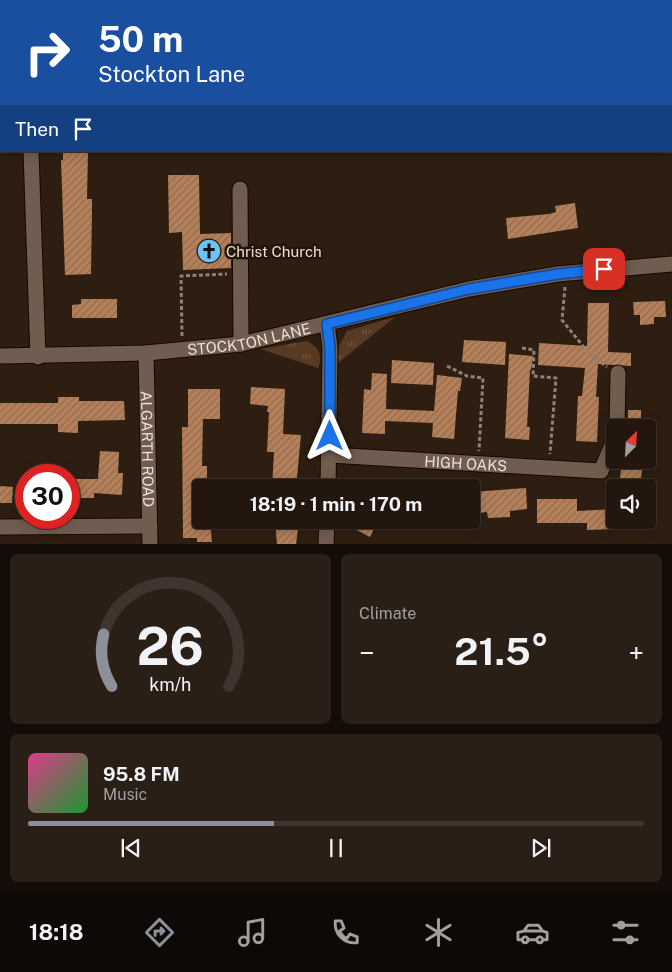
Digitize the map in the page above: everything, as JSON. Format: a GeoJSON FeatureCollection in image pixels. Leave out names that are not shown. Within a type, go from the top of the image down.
{"type":"FeatureCollection","features":[{"type":"Feature","properties":{"kind":"street"},"geometry":{"type":"LineString","coordinates":[[74,0],[86,0]]}},
{"type":"Feature","properties":{"kind":"street"},"geometry":{"type":"LineString","coordinates":[[31,152],[38,357]]}},
{"type":"Feature","properties":{"kind":"street"},"geometry":{"type":"LineString","coordinates":[[240,189],[241,344]]}},
{"type":"Feature","properties":{"kind":"street","name":"STOCKTON LANE"},"geometry":{"type":"LineString","coordinates":[[0,356],[38,357],[146,353],[241,344],[469,289],[566,273],[672,264]]}},
{"type":"Feature","properties":{"kind":"street"},"geometry":{"type":"LineString","coordinates":[[327,324],[330,348],[329,479]]}},
{"type":"Feature","properties":{"kind":"street","name":"ALGARTH ROAD"},"geometry":{"type":"LineString","coordinates":[[146,353],[150,544]]}},
{"type":"Feature","properties":{"kind":"street"},"geometry":{"type":"LineString","coordinates":[[617,419],[618,373]]}},
{"type":"Feature","properties":{"kind":"street","name":"HIGH OAKS"},"geometry":{"type":"LineString","coordinates":[[330,455],[601,472],[606,460]]}},
{"type":"Feature","properties":{"kind":"street"},"geometry":{"type":"LineString","coordinates":[[0,527],[150,526]]}},
{"type":"Feature","properties":{"kind":"street"},"geometry":{"type":"LineString","coordinates":[[326,544],[327,529]]}},
{"type":"Feature","properties":{"kind":"path"},"geometry":{"type":"LineString","coordinates":[[182,349],[181,276],[241,273]]}},
{"type":"Feature","properties":{"kind":"path"},"geometry":{"type":"LineString","coordinates":[[566,273],[562,320],[586,350],[610,370],[618,373]]}},
{"type":"Feature","properties":{"kind":"path"},"geometry":{"type":"LineString","coordinates":[[522,348],[534,350],[533,376],[556,378],[549,468]]}},
{"type":"Feature","properties":{"kind":"path"},"geometry":{"type":"LineString","coordinates":[[447,366],[467,376],[483,378],[479,464]]}},
{"type":"Feature","properties":{"kind":"green space"},"geometry":{"type":"Polygon","coordinates":[[[395,317],[338,363],[339,346],[347,331],[395,317]]]}},
{"type":"Feature","properties":{"kind":"green space"},"geometry":{"type":"Polygon","coordinates":[[[306,341],[319,352],[318,368],[261,349],[306,341]]]}},
{"type":"Feature","properties":{"kind":"building"},"geometry":{"type":"Polygon","coordinates":[[[63,152],[88,152],[87,199],[92,199],[91,274],[65,275],[61,160],[63,160],[63,152]]]}},
{"type":"Feature","properties":{"kind":"building"},"geometry":{"type":"Polygon","coordinates":[[[168,175],[199,175],[200,234],[231,233],[231,268],[183,270],[182,232],[169,233],[168,175]]]}},
{"type":"Feature","properties":{"kind":"building"},"geometry":{"type":"Polygon","coordinates":[[[575,203],[578,228],[508,239],[506,218],[549,214],[556,212],[555,206],[575,203]]]}},
{"type":"Feature","properties":{"kind":"building"},"geometry":{"type":"Polygon","coordinates":[[[81,299],[117,299],[117,318],[72,318],[72,305],[81,304],[81,299]]]}},
{"type":"Feature","properties":{"kind":"building"},"geometry":{"type":"Polygon","coordinates":[[[665,301],[666,317],[654,317],[654,324],[640,325],[640,315],[634,315],[633,302],[665,301]]]}},
{"type":"Feature","properties":{"kind":"building"},"geometry":{"type":"Polygon","coordinates":[[[588,303],[609,303],[608,352],[631,353],[631,366],[598,364],[596,397],[599,397],[597,442],[576,441],[578,396],[582,396],[585,368],[538,365],[539,343],[587,346],[588,303]]]}},
{"type":"Feature","properties":{"kind":"building"},"geometry":{"type":"Polygon","coordinates":[[[464,340],[506,342],[505,365],[462,362],[464,340]]]}},
{"type":"Feature","properties":{"kind":"building"},"geometry":{"type":"Polygon","coordinates":[[[509,354],[533,356],[530,370],[527,427],[530,427],[529,440],[505,438],[509,354]]]}},
{"type":"Feature","properties":{"kind":"building"},"geometry":{"type":"Polygon","coordinates":[[[392,360],[434,363],[433,385],[391,383],[392,360]]]}},
{"type":"Feature","properties":{"kind":"building"},"geometry":{"type":"Polygon","coordinates":[[[372,373],[387,374],[386,409],[434,411],[437,375],[462,378],[460,391],[458,391],[454,439],[432,437],[433,423],[385,421],[385,434],[362,433],[364,389],[371,390],[372,373]]]}},
{"type":"Feature","properties":{"kind":"building"},"geometry":{"type":"Polygon","coordinates":[[[251,387],[285,389],[283,434],[301,435],[297,479],[272,479],[274,452],[267,452],[268,406],[250,404],[251,387]]]}},
{"type":"Feature","properties":{"kind":"building"},"geometry":{"type":"Polygon","coordinates":[[[188,389],[220,389],[220,419],[203,419],[202,466],[207,466],[207,479],[192,479],[192,529],[211,529],[212,542],[197,542],[197,538],[183,538],[182,427],[188,427],[188,389]]]}},
{"type":"Feature","properties":{"kind":"building"},"geometry":{"type":"Polygon","coordinates":[[[58,397],[79,397],[79,401],[124,401],[125,420],[78,421],[78,433],[58,432],[58,424],[0,424],[0,403],[58,403],[58,397]]]}},
{"type":"Feature","properties":{"kind":"building"},"geometry":{"type":"Polygon","coordinates":[[[628,410],[641,410],[641,419],[628,419],[628,410]]]}},
{"type":"Feature","properties":{"kind":"building"},"geometry":{"type":"Polygon","coordinates":[[[100,451],[119,452],[118,473],[123,473],[122,495],[94,493],[94,498],[80,498],[80,479],[98,479],[100,451]]]}},
{"type":"Feature","properties":{"kind":"building"},"geometry":{"type":"Polygon","coordinates":[[[621,469],[642,469],[641,479],[620,479],[621,469]]]}},
{"type":"Feature","properties":{"kind":"building"},"geometry":{"type":"Polygon","coordinates":[[[0,486],[13,487],[12,503],[0,503],[0,486]]]}},
{"type":"Feature","properties":{"kind":"building"},"geometry":{"type":"Polygon","coordinates":[[[526,488],[527,509],[510,511],[510,517],[488,518],[487,512],[480,513],[480,491],[526,488]]]}},
{"type":"Feature","properties":{"kind":"building"},"geometry":{"type":"Polygon","coordinates":[[[537,499],[577,499],[577,511],[606,509],[606,529],[615,529],[587,530],[587,523],[537,523],[537,499]]]}},
{"type":"Feature","properties":{"kind":"building"},"geometry":{"type":"Polygon","coordinates":[[[276,529],[298,529],[296,544],[277,544],[276,529]]]}},
{"type":"Feature","properties":{"kind":"building"},"geometry":{"type":"Polygon","coordinates":[[[355,529],[374,529],[370,537],[355,529]]]}},
{"type":"Feature","properties":{"kind":"place","name":"Christ Church"},"geometry":{"type":"Point","coordinates":[209,251]}},
{"type":"Feature","properties":{"kind":"route"},"geometry":{"type":"LineString","coordinates":[[330,436],[330,348],[327,324],[469,289],[558,274],[604,269]]}}]}
